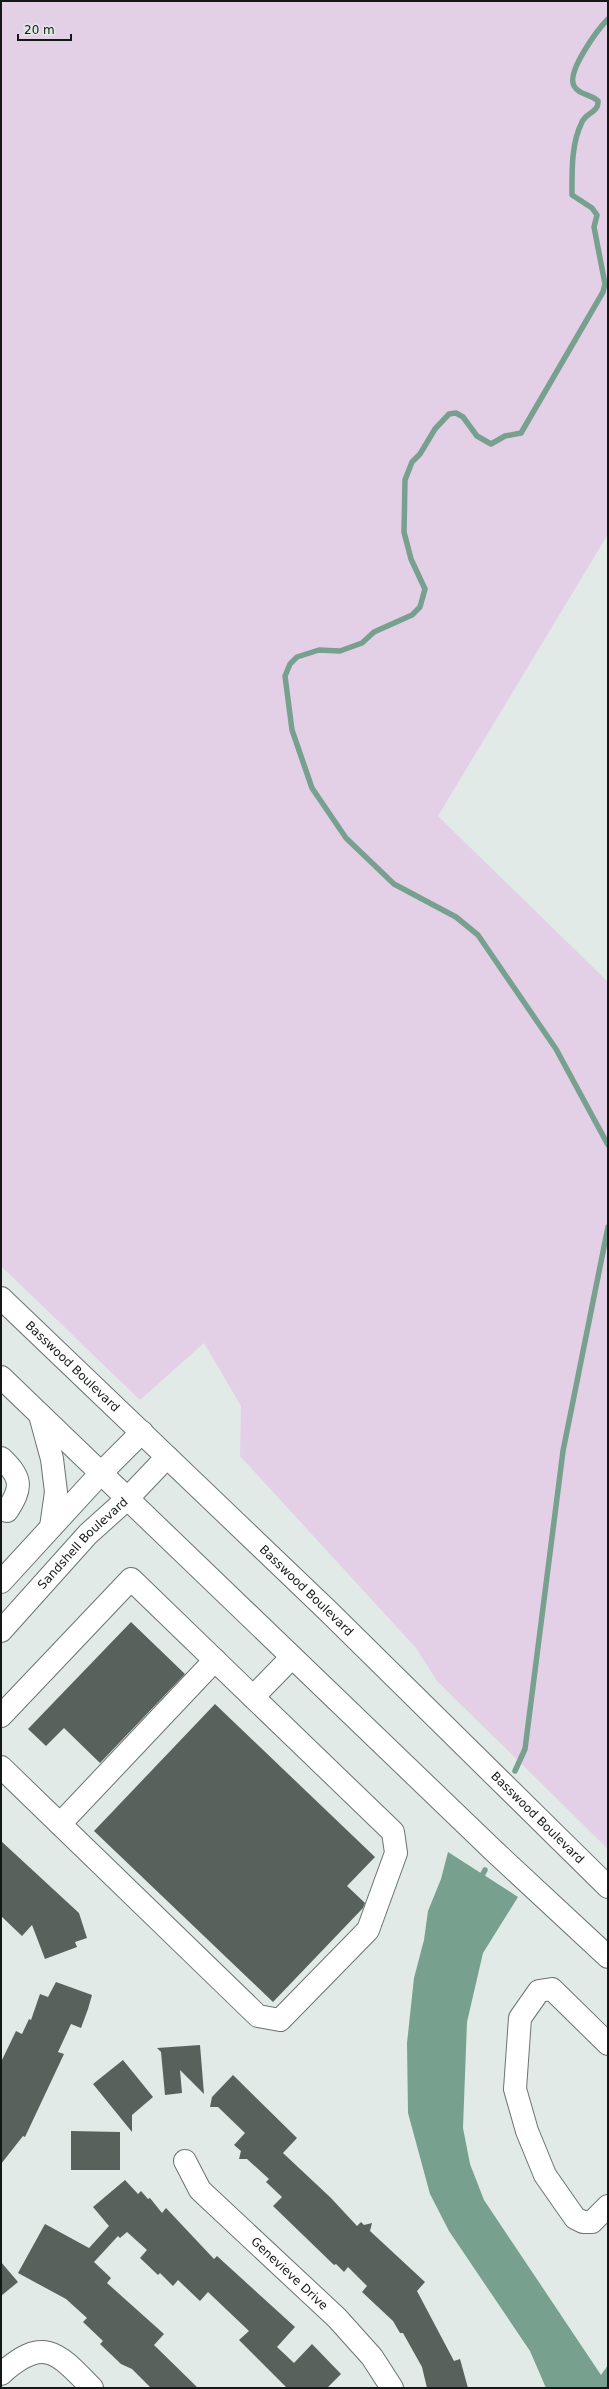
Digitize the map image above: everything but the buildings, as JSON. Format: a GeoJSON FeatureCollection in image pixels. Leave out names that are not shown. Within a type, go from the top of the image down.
{"type":"FeatureCollection","features":[{"type":"Feature","properties":{"kind":"main road","name":"Basswood Boulevard"},"geometry":{"type":"LineString","coordinates":[[1,1298],[327,1610],[608,1887]]}},
{"type":"Feature","properties":{"kind":"main road"},"geometry":{"type":"LineString","coordinates":[[1,1377],[292,1657],[608,1957]]}},
{"type":"Feature","properties":{"kind":"main road"},"geometry":{"type":"LineString","coordinates":[[40,1414],[52,1459],[56,1492],[51,1527]]}},
{"type":"Feature","properties":{"kind":"main road"},"geometry":{"type":"LineString","coordinates":[[1,1582],[101,1473],[142,1432]]}},
{"type":"Feature","properties":{"kind":"main road","name":"Sandshell Boulevard"},"geometry":{"type":"LineString","coordinates":[[1,1632],[88,1534],[127,1499],[167,1457]]}},
{"type":"Feature","properties":{"kind":"main road"},"geometry":{"type":"LineString","coordinates":[[1,1458],[18,1479],[18,1494],[7,1511]]}},
{"type":"Feature","properties":{"kind":"main road"},"geometry":{"type":"LineString","coordinates":[[1,1716],[131,1579],[393,1832],[396,1853],[368,1930],[280,2020],[258,2016],[1,1767]]}},
{"type":"Feature","properties":{"kind":"main road"},"geometry":{"type":"LineString","coordinates":[[254,1697],[292,1657]]}},
{"type":"Feature","properties":{"kind":"main road"},"geometry":{"type":"LineString","coordinates":[[60,1824],[216,1660]]}},
{"type":"Feature","properties":{"kind":"main road"},"geometry":{"type":"LineString","coordinates":[[607,2042],[552,1989],[539,1991],[520,2018],[515,2089],[527,2131],[545,2175],[575,2218],[584,2222],[592,2222],[608,2206]]}},
{"type":"Feature","properties":{"kind":"main road","name":"Genevieve Drive"},"geometry":{"type":"LineString","coordinates":[[185,2161],[200,2190],[336,2318],[372,2357],[392,2388]]}},
{"type":"Feature","properties":{"kind":"main road"},"geometry":{"type":"LineString","coordinates":[[1,2374],[14,2362],[33,2353],[48,2351],[62,2357],[92,2388]]}},
{"type":"Feature","properties":{"kind":"shaded area"},"geometry":{"type":"Polygon","coordinates":[[[1,1],[608,1],[608,534],[438,816],[608,982],[608,1849],[437,1681],[416,1648],[240,1456],[241,1406],[204,1343],[140,1400],[1,1266],[1,1]]]}},
{"type":"Feature","properties":{"kind":"shaded area"},"geometry":{"type":"Polygon","coordinates":[[[448,1852],[518,1897],[483,1953],[467,2022],[463,2128],[470,2164],[484,2200],[601,2375],[608,2365],[608,2388],[546,2388],[530,2351],[449,2231],[430,2194],[408,2113],[407,2043],[414,1978],[424,1940],[428,1911],[441,1879],[448,1852]]]}},
{"type":"Feature","properties":{"kind":"waterway"},"geometry":{"type":"LineString","coordinates":[[608,19],[584,51],[575,71],[573,80],[576,89],[598,101],[596,108],[586,116],[578,130],[573,158],[572,195],[592,208],[597,215],[594,227],[605,284],[603,292],[521,433],[505,436],[491,444],[477,436],[463,417],[456,413],[449,414],[435,429],[420,454],[412,462],[405,480],[404,532],[411,559],[425,589],[420,607],[412,615],[374,632],[362,643],[340,651],[319,650],[297,657],[290,664],[285,676],[292,730],[312,788],[346,838],[394,884],[456,917],[478,935],[556,1049],[608,1145]]}},
{"type":"Feature","properties":{"kind":"waterway"},"geometry":{"type":"LineString","coordinates":[[515,1771],[525,1749],[563,1451],[608,1227]]}},
{"type":"Feature","properties":{"kind":"waterway"},"geometry":{"type":"LineString","coordinates":[[479,1881],[485,1870]]}}]}
